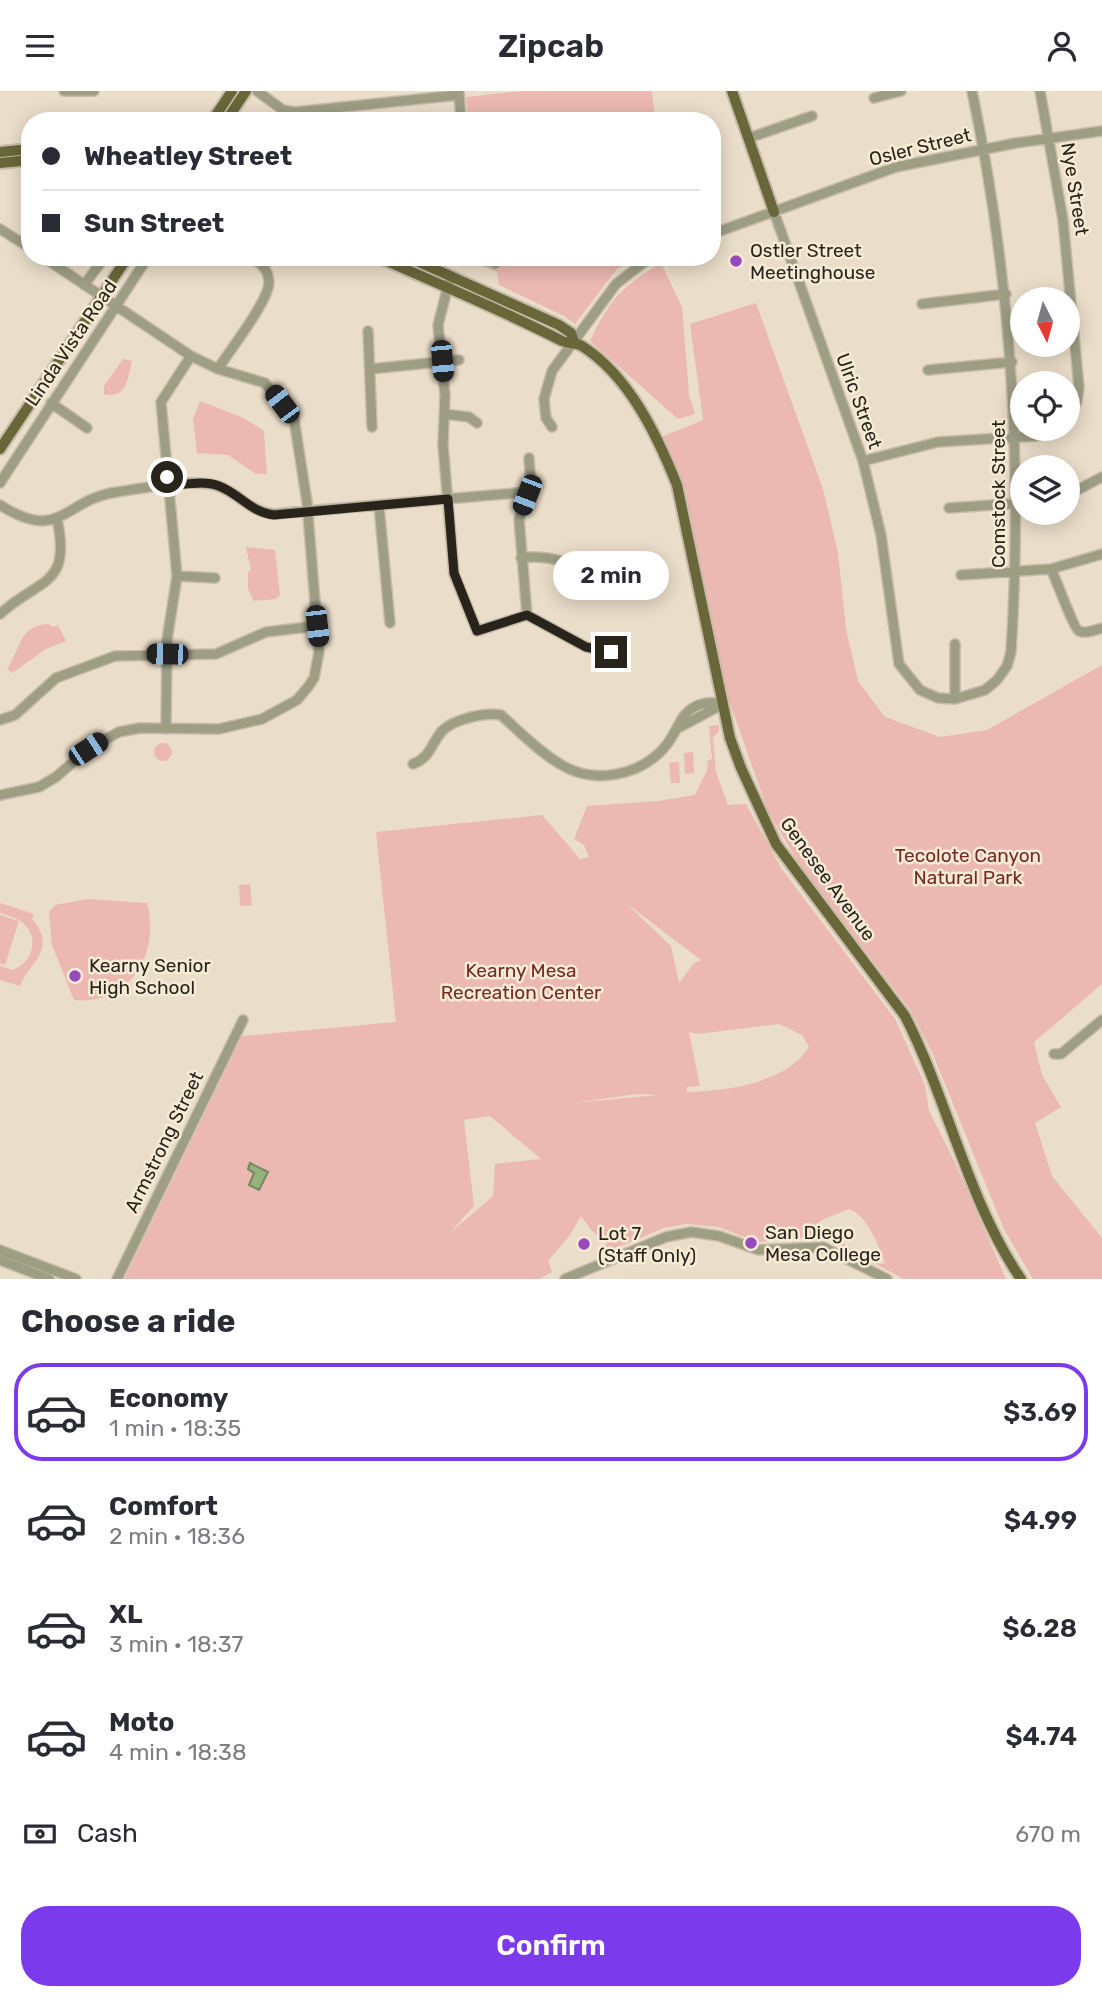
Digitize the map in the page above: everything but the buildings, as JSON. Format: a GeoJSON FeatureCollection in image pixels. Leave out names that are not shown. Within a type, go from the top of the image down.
{"type":"FeatureCollection","features":[{"type":"Feature","properties":{"kind":"main road"},"geometry":{"type":"LineString","coordinates":[[218,112],[232,91]]}},
{"type":"Feature","properties":{"kind":"main road"},"geometry":{"type":"LineString","coordinates":[[232,112],[246,91]]}},
{"type":"Feature","properties":{"kind":"main road","name":"Ulric Street"},"geometry":{"type":"LineString","coordinates":[[732,91],[774,212]]}},
{"type":"Feature","properties":{"kind":"main road"},"geometry":{"type":"LineString","coordinates":[[0,152],[21,150]]}},
{"type":"Feature","properties":{"kind":"main road"},"geometry":{"type":"LineString","coordinates":[[0,163],[21,161]]}},
{"type":"Feature","properties":{"kind":"main road","name":"Linda Vista Road"},"geometry":{"type":"LineString","coordinates":[[0,449],[122,266]]}},
{"type":"Feature","properties":{"kind":"main road","name":"Genesee Avenue"},"geometry":{"type":"LineString","coordinates":[[404,266],[559,325],[571,333],[574,342],[592,354],[613,374],[642,412],[662,447],[677,485],[723,704],[741,768],[776,844],[905,1016],[920,1045],[991,1223],[1021,1279]]}},
{"type":"Feature","properties":{"kind":"main road","name":"Genesee Avenue"},"geometry":{"type":"LineString","coordinates":[[423,266],[449,282]]}},
{"type":"Feature","properties":{"kind":"street"},"geometry":{"type":"LineString","coordinates":[[64,91],[94,91]]}},
{"type":"Feature","properties":{"kind":"street"},"geometry":{"type":"LineString","coordinates":[[257,91],[283,110],[295,112],[459,93],[460,112]]}},
{"type":"Feature","properties":{"kind":"street"},"geometry":{"type":"LineString","coordinates":[[874,97],[901,91]]}},
{"type":"Feature","properties":{"kind":"street","name":"Comstock Street"},"geometry":{"type":"LineString","coordinates":[[972,91],[984,149],[1006,294],[1012,371]]}},
{"type":"Feature","properties":{"kind":"street","name":"Nye Street"},"geometry":{"type":"LineString","coordinates":[[1040,91],[1072,284],[1078,371]]}},
{"type":"Feature","properties":{"kind":"street"},"geometry":{"type":"LineString","coordinates":[[748,138],[812,116]]}},
{"type":"Feature","properties":{"kind":"street","name":"Osler Street"},"geometry":{"type":"LineString","coordinates":[[721,231],[896,167],[984,149],[1102,131]]}},
{"type":"Feature","properties":{"kind":"street","name":"Ulric Street"},"geometry":{"type":"LineString","coordinates":[[774,212],[863,461],[881,535],[899,664],[920,690],[938,698],[955,699]]}},
{"type":"Feature","properties":{"kind":"street"},"geometry":{"type":"LineString","coordinates":[[0,229],[21,242]]}},
{"type":"Feature","properties":{"kind":"street"},"geometry":{"type":"LineString","coordinates":[[0,795],[39,787],[56,777],[88,749],[119,732],[140,728],[219,730],[247,724],[297,700],[314,678],[319,661],[308,512],[294,419],[265,383],[218,369],[191,356],[56,266]]}},
{"type":"Feature","properties":{"kind":"street","name":"Linda Vista Road"},"geometry":{"type":"LineString","coordinates":[[84,285],[98,266]]}},
{"type":"Feature","properties":{"kind":"street","name":"Linda Vista Road"},"geometry":{"type":"LineString","coordinates":[[0,483],[142,266]]}},
{"type":"Feature","properties":{"kind":"street"},"geometry":{"type":"LineString","coordinates":[[218,369],[267,293],[266,271],[263,266]]}},
{"type":"Feature","properties":{"kind":"street"},"geometry":{"type":"LineString","coordinates":[[552,427],[546,418],[547,382],[616,284],[639,266]]}},
{"type":"Feature","properties":{"kind":"street"},"geometry":{"type":"LineString","coordinates":[[449,282],[438,325],[445,414],[443,445],[454,573],[477,631],[527,615],[586,647],[611,652]]}},
{"type":"Feature","properties":{"kind":"street"},"geometry":{"type":"LineString","coordinates":[[922,304],[1006,294]]}},
{"type":"Feature","properties":{"kind":"street"},"geometry":{"type":"LineString","coordinates":[[368,331],[372,427]]}},
{"type":"Feature","properties":{"kind":"street"},"geometry":{"type":"LineString","coordinates":[[166,729],[167,654],[177,576],[161,402],[191,356]]}},
{"type":"Feature","properties":{"kind":"street"},"geometry":{"type":"LineString","coordinates":[[370,369],[459,360]]}},
{"type":"Feature","properties":{"kind":"street"},"geometry":{"type":"LineString","coordinates":[[928,370],[1012,362]]}},
{"type":"Feature","properties":{"kind":"street"},"geometry":{"type":"LineString","coordinates":[[51,403],[86,428]]}},
{"type":"Feature","properties":{"kind":"street"},"geometry":{"type":"LineString","coordinates":[[445,414],[469,417],[477,423]]}},
{"type":"Feature","properties":{"kind":"street"},"geometry":{"type":"LineString","coordinates":[[863,461],[938,442],[1010,437]]}},
{"type":"Feature","properties":{"kind":"street"},"geometry":{"type":"LineString","coordinates":[[527,615],[519,519],[531,487],[529,458]]}},
{"type":"Feature","properties":{"kind":"street"},"geometry":{"type":"LineString","coordinates":[[1080,489],[1102,477]]}},
{"type":"Feature","properties":{"kind":"street"},"geometry":{"type":"LineString","coordinates":[[0,505],[19,517],[33,521],[57,519],[95,497],[202,483],[220,487],[253,510],[266,514],[516,493],[527,495]]}},
{"type":"Feature","properties":{"kind":"street"},"geometry":{"type":"LineString","coordinates":[[949,508],[1010,504]]}},
{"type":"Feature","properties":{"kind":"street"},"geometry":{"type":"LineString","coordinates":[[379,506],[390,622]]}},
{"type":"Feature","properties":{"kind":"street"},"geometry":{"type":"LineString","coordinates":[[0,614],[15,601],[41,587],[60,563],[62,542],[57,519]]}},
{"type":"Feature","properties":{"kind":"street","name":"Comstock Street"},"geometry":{"type":"LineString","coordinates":[[955,699],[985,690],[1007,667],[1011,652],[1018,525]]}},
{"type":"Feature","properties":{"kind":"street"},"geometry":{"type":"LineString","coordinates":[[961,575],[1051,569],[1102,554]]}},
{"type":"Feature","properties":{"kind":"street"},"geometry":{"type":"LineString","coordinates":[[521,558],[544,558],[578,567],[589,571],[598,580]]}},
{"type":"Feature","properties":{"kind":"street"},"geometry":{"type":"LineString","coordinates":[[1051,569],[1067,602],[1074,627],[1079,631],[1102,628]]}},
{"type":"Feature","properties":{"kind":"street"},"geometry":{"type":"LineString","coordinates":[[177,576],[215,578]]}},
{"type":"Feature","properties":{"kind":"street"},"geometry":{"type":"LineString","coordinates":[[0,720],[15,715],[45,685],[69,671],[115,656],[216,654],[266,632],[317,626]]}},
{"type":"Feature","properties":{"kind":"street"},"geometry":{"type":"LineString","coordinates":[[955,643],[955,699]]}},
{"type":"Feature","properties":{"kind":"street"},"geometry":{"type":"LineString","coordinates":[[413,764],[425,759],[440,734],[450,726],[491,713],[501,715],[561,765],[600,775],[623,773],[645,764],[664,748],[680,727],[683,717],[695,708],[709,701],[723,704]]}},
{"type":"Feature","properties":{"kind":"street","name":"Armstrong Street"},"geometry":{"type":"LineString","coordinates":[[117,1279],[243,1020]]}},
{"type":"Feature","properties":{"kind":"street"},"geometry":{"type":"LineString","coordinates":[[1054,1054],[1061,1054],[1102,1020]]}},
{"type":"Feature","properties":{"kind":"street"},"geometry":{"type":"LineString","coordinates":[[565,1279],[666,1237],[697,1232],[719,1236],[759,1250],[823,1247],[887,1279]]}},
{"type":"Feature","properties":{"kind":"street"},"geometry":{"type":"LineString","coordinates":[[0,1250],[76,1279]]}},
{"type":"Feature","properties":{"kind":"street"},"geometry":{"type":"LineString","coordinates":[[0,1261],[49,1279]]}},
{"type":"Feature","properties":{"kind":"green space"},"geometry":{"type":"Polygon","coordinates":[[[522,91],[652,91],[654,112],[467,112],[466,97],[522,91]]]}},
{"type":"Feature","properties":{"kind":"green space"},"geometry":{"type":"Polygon","coordinates":[[[481,266],[622,266],[617,269],[575,324],[499,285],[497,272],[481,266]]]}},
{"type":"Feature","properties":{"kind":"green space"},"geometry":{"type":"Polygon","coordinates":[[[656,266],[662,266],[682,307],[689,395],[695,414],[678,419],[590,341],[611,304],[636,279],[656,266]]]}},
{"type":"Feature","properties":{"kind":"green space","name":"Tecolote Canyon Natural Park"},"geometry":{"type":"Polygon","coordinates":[[[756,303],[823,489],[838,553],[846,629],[858,681],[885,717],[940,737],[987,730],[1102,665],[1102,984],[1034,1042],[1042,1075],[1061,1107],[1035,1123],[1052,1176],[1102,1238],[1102,1279],[1033,1279],[1004,1229],[934,1057],[911,1011],[799,864],[768,811],[722,681],[718,649],[682,492],[661,437],[703,420],[690,324],[756,303]]]}},
{"type":"Feature","properties":{"kind":"green space"},"geometry":{"type":"Polygon","coordinates":[[[123,359],[132,361],[125,386],[118,394],[104,394],[104,386],[123,359]]]}},
{"type":"Feature","properties":{"kind":"green space"},"geometry":{"type":"Polygon","coordinates":[[[200,401],[244,418],[264,431],[267,474],[256,474],[228,455],[197,453],[193,419],[200,401]]]}},
{"type":"Feature","properties":{"kind":"green space"},"geometry":{"type":"Polygon","coordinates":[[[246,547],[275,550],[280,595],[276,599],[254,601],[248,589],[248,572],[251,570],[246,547]]]}},
{"type":"Feature","properties":{"kind":"green space"},"geometry":{"type":"Polygon","coordinates":[[[48,624],[53,627],[58,625],[66,641],[46,649],[12,673],[7,669],[25,634],[31,629],[48,624]]]}},
{"type":"Feature","properties":{"kind":"green space","name":"Kearny Mesa Recreation Center"},"geometry":{"type":"Polygon","coordinates":[[[719,725],[719,731],[713,738],[716,772],[728,805],[746,804],[781,868],[895,1019],[925,1085],[929,1111],[953,1158],[1006,1279],[904,1279],[840,1245],[840,1242],[880,1264],[885,1263],[867,1224],[849,1209],[822,1220],[811,1229],[813,1234],[807,1237],[759,1242],[718,1227],[686,1224],[664,1228],[609,1251],[605,1246],[607,1243],[592,1231],[581,1216],[570,1235],[548,1261],[552,1272],[540,1279],[124,1279],[242,1036],[396,1022],[376,832],[542,815],[580,859],[589,857],[584,845],[574,839],[587,806],[658,801],[695,795],[707,770],[708,760],[712,759],[709,726],[719,725]],[[626,903],[671,946],[679,983],[694,963],[701,960],[626,903]],[[779,1024],[698,1034],[689,1032],[700,1086],[687,1087],[687,1092],[720,1090],[755,1083],[786,1069],[809,1047],[802,1035],[779,1024]],[[638,1094],[572,1103],[659,1095],[638,1094]],[[490,1116],[464,1120],[474,1206],[450,1233],[493,1196],[495,1164],[541,1159],[490,1116]]]}},
{"type":"Feature","properties":{"kind":"green space"},"geometry":{"type":"Polygon","coordinates":[[[163,743],[169,746],[172,752],[169,758],[163,761],[157,758],[154,752],[157,746],[163,743]]]}},
{"type":"Feature","properties":{"kind":"green space"},"geometry":{"type":"Polygon","coordinates":[[[693,752],[694,773],[685,774],[684,753],[693,752]]]}},
{"type":"Feature","properties":{"kind":"green space"},"geometry":{"type":"Polygon","coordinates":[[[679,762],[680,783],[671,783],[669,763],[679,762]]]}},
{"type":"Feature","properties":{"kind":"green space"},"geometry":{"type":"Polygon","coordinates":[[[250,884],[252,905],[240,906],[239,885],[250,884]]]}},
{"type":"Feature","properties":{"kind":"green space"},"geometry":{"type":"Polygon","coordinates":[[[88,899],[147,903],[149,940],[145,957],[137,972],[125,985],[94,1000],[74,1000],[52,945],[49,912],[55,905],[88,899]]]}},
{"type":"Feature","properties":{"kind":"green space"},"geometry":{"type":"Polygon","coordinates":[[[0,903],[34,914],[32,919],[43,939],[39,955],[20,986],[0,980],[0,966],[13,970],[25,962],[33,944],[32,937],[23,923],[0,913],[0,903]]]}},
{"type":"Feature","properties":{"kind":"green space"},"geometry":{"type":"Polygon","coordinates":[[[0,915],[19,921],[5,965],[0,963],[0,915]]]}},
{"type":"Feature","properties":{"kind":"shaded area"},"geometry":{"type":"Polygon","coordinates":[[[250,1163],[268,1172],[259,1190],[249,1185],[254,1173],[248,1169],[250,1163]]]}},
{"type":"Feature","properties":{"kind":"place","name":"Ostler Street Meetinghouse"},"geometry":{"type":"Point","coordinates":[736,261]}},
{"type":"Feature","properties":{"kind":"place","name":"Kearny Senior High School"},"geometry":{"type":"Point","coordinates":[75,976]}},
{"type":"Feature","properties":{"kind":"place","name":"San Diego Mesa College"},"geometry":{"type":"Point","coordinates":[751,1243]}},
{"type":"Feature","properties":{"kind":"place","name":"Lot 7 (Staff Only)"},"geometry":{"type":"Point","coordinates":[584,1244]}},
{"type":"Feature","properties":{"kind":"route"},"geometry":{"type":"LineString","coordinates":[[167,477],[168,486],[202,483],[220,487],[253,510],[274,515],[448,499],[454,573],[471,623],[477,631],[527,615],[586,647],[611,652]]}}]}
